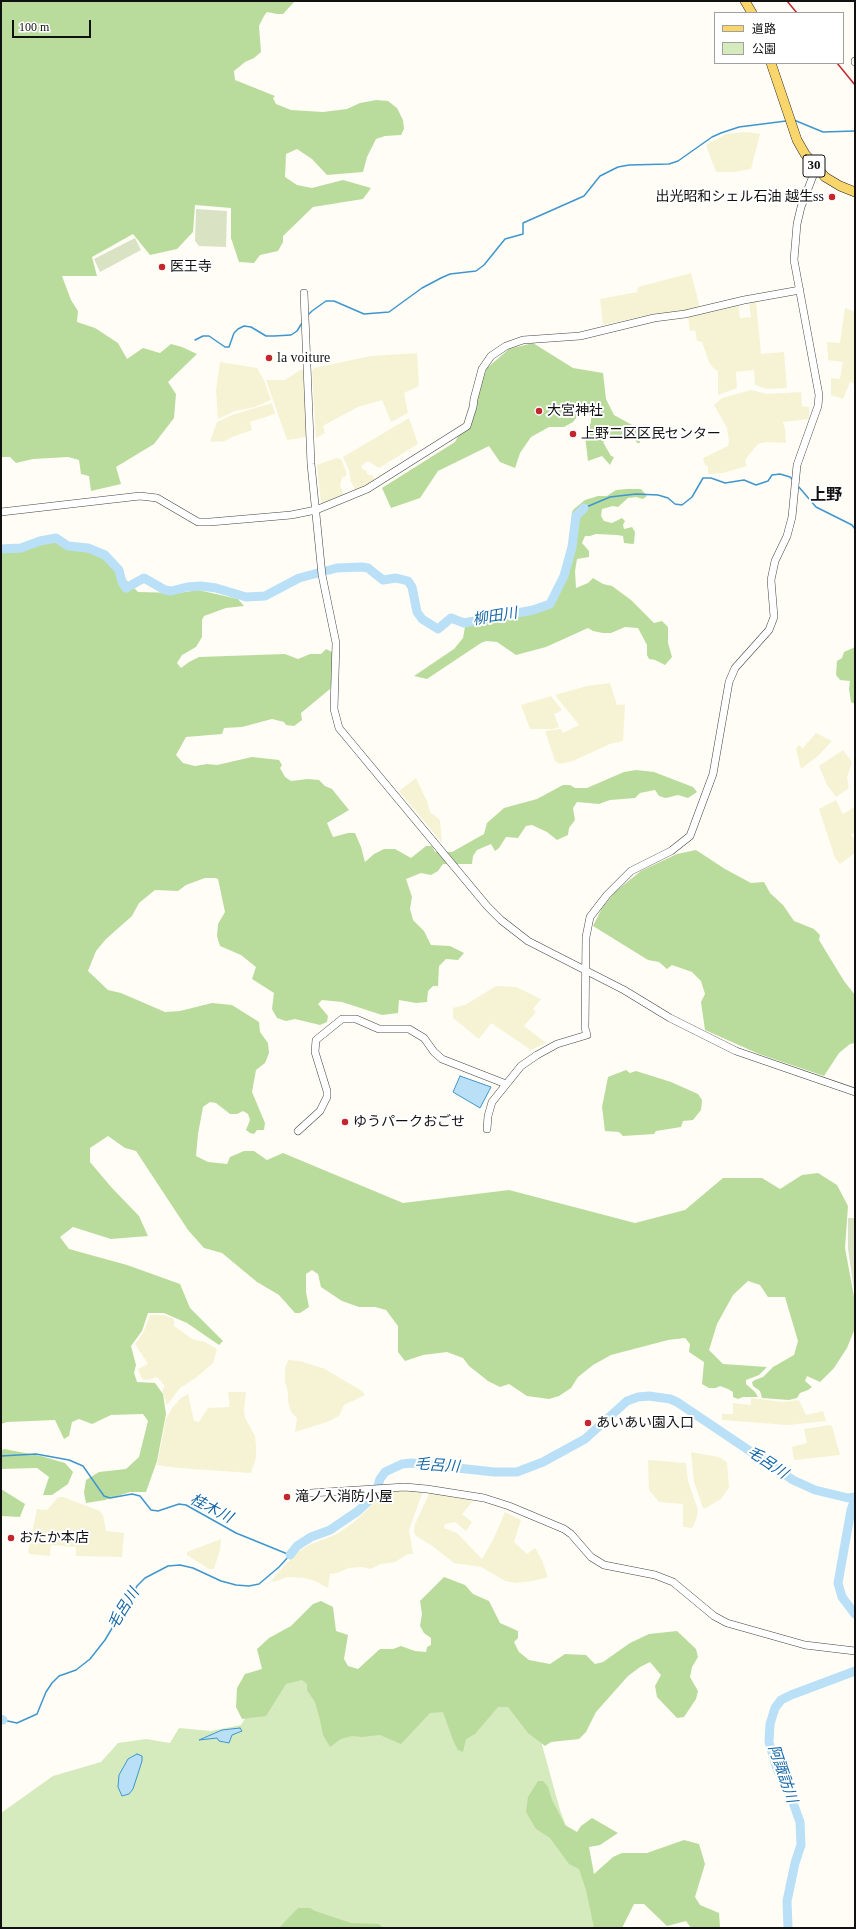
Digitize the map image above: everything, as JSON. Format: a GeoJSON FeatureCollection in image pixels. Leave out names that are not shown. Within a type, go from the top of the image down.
{"type":"FeatureCollection","features":[{"type":"Feature","properties":{"kind":"main road"},"geometry":{"type":"LineString","coordinates":[[745,1],[751,12]]}},
{"type":"Feature","properties":{"kind":"main road","name":"30"},"geometry":{"type":"LineString","coordinates":[[771,64],[797,140],[816,168],[836,184],[855,192]]}},
{"type":"Feature","properties":{"kind":"street"},"geometry":{"type":"LineString","coordinates":[[487,1129],[488,1116],[492,1102],[520,1066],[557,1044],[587,1035],[585,1028],[587,927],[590,917],[596,907],[618,882],[631,871],[671,851],[690,836],[713,774],[729,682],[735,668],[769,630],[774,617],[771,580],[775,561],[787,536],[792,517],[797,465],[818,406],[819,395],[794,260],[797,224],[801,207],[816,168]]}},
{"type":"Feature","properties":{"kind":"street"},"geometry":{"type":"LineString","coordinates":[[1,512],[140,496],[157,498],[198,522],[291,515],[316,510],[367,489],[467,426],[482,369],[491,356],[506,346],[522,340],[580,336],[654,318],[685,314],[744,300],[800,290]]}},
{"type":"Feature","properties":{"kind":"street"},"geometry":{"type":"LineString","coordinates":[[304,293],[308,409],[316,510],[322,575],[336,643],[334,709],[340,728],[467,883],[501,920],[528,941],[624,990],[689,1028],[741,1053],[855,1092]]}},
{"type":"Feature","properties":{"kind":"street"},"geometry":{"type":"LineString","coordinates":[[298,1131],[320,1110],[327,1098],[327,1091],[315,1052],[316,1040],[342,1019],[356,1020],[379,1029],[409,1029],[424,1038],[434,1052],[442,1059],[506,1084]]}},
{"type":"Feature","properties":{"kind":"street"},"geometry":{"type":"LineString","coordinates":[[311,1493],[405,1487],[427,1488],[484,1498],[509,1506],[564,1529],[596,1561],[612,1567],[655,1575],[673,1582],[720,1620],[742,1628],[805,1645],[855,1651]]}},
{"type":"Feature","properties":{"kind":"shaded area"},"geometry":{"type":"Polygon","coordinates":[[[747,132],[760,134],[751,169],[734,172],[716,172],[706,145],[726,134],[747,132]]]}},
{"type":"Feature","properties":{"kind":"shaded area"},"geometry":{"type":"Polygon","coordinates":[[[691,273],[700,308],[661,315],[644,316],[603,325],[600,299],[637,292],[638,287],[691,273]]]}},
{"type":"Feature","properties":{"kind":"shaded area"},"geometry":{"type":"Polygon","coordinates":[[[756,301],[761,354],[784,352],[787,388],[767,389],[755,385],[754,370],[736,372],[737,388],[718,395],[718,371],[714,369],[709,362],[702,342],[697,341],[695,330],[690,331],[688,317],[738,304],[740,318],[751,317],[749,303],[756,301]]]}},
{"type":"Feature","properties":{"kind":"shaded area"},"geometry":{"type":"Polygon","coordinates":[[[845,308],[855,312],[855,384],[850,382],[843,399],[831,395],[831,378],[840,379],[843,362],[828,360],[827,342],[840,343],[845,308]]]}},
{"type":"Feature","properties":{"kind":"shaded area"},"geometry":{"type":"Polygon","coordinates":[[[417,353],[419,386],[404,393],[408,413],[391,422],[382,400],[358,407],[328,423],[323,426],[325,433],[316,438],[312,371],[314,368],[371,356],[417,353]]]}},
{"type":"Feature","properties":{"kind":"shaded area"},"geometry":{"type":"Polygon","coordinates":[[[220,362],[257,368],[264,380],[271,400],[255,407],[235,411],[218,419],[216,390],[220,362]]]}},
{"type":"Feature","properties":{"kind":"shaded area"},"geometry":{"type":"Polygon","coordinates":[[[300,370],[303,370],[307,437],[287,440],[266,380],[285,380],[300,370]]]}},
{"type":"Feature","properties":{"kind":"shaded area"},"geometry":{"type":"Polygon","coordinates":[[[751,390],[767,394],[801,392],[802,406],[809,407],[809,419],[783,422],[786,443],[766,442],[758,444],[745,461],[747,466],[723,473],[708,474],[708,466],[705,465],[703,458],[728,446],[729,442],[727,428],[714,405],[722,398],[751,390]]]}},
{"type":"Feature","properties":{"kind":"shaded area"},"geometry":{"type":"Polygon","coordinates":[[[272,403],[275,414],[250,422],[252,430],[225,441],[210,442],[217,422],[232,415],[272,403]]]}},
{"type":"Feature","properties":{"kind":"shaded area"},"geometry":{"type":"Polygon","coordinates":[[[409,418],[418,444],[379,468],[368,461],[361,466],[363,470],[366,470],[368,475],[372,475],[375,481],[356,491],[351,482],[349,470],[343,457],[409,418]]]}},
{"type":"Feature","properties":{"kind":"shaded area"},"geometry":{"type":"Polygon","coordinates":[[[336,458],[341,459],[346,471],[346,476],[342,478],[340,485],[344,496],[324,504],[321,502],[317,465],[336,458]]]}},
{"type":"Feature","properties":{"kind":"shaded area"},"geometry":{"type":"Polygon","coordinates":[[[610,683],[617,705],[625,704],[623,741],[610,744],[573,761],[560,764],[555,761],[545,731],[561,729],[563,733],[579,725],[555,695],[587,686],[610,683]]]}},
{"type":"Feature","properties":{"kind":"shaded area"},"geometry":{"type":"Polygon","coordinates":[[[551,696],[562,710],[554,714],[559,727],[553,729],[530,729],[521,705],[551,696]]]}},
{"type":"Feature","properties":{"kind":"shaded area"},"geometry":{"type":"Polygon","coordinates":[[[816,733],[832,741],[818,756],[801,769],[796,749],[799,745],[803,748],[816,733]]]}},
{"type":"Feature","properties":{"kind":"shaded area"},"geometry":{"type":"Polygon","coordinates":[[[843,750],[852,762],[847,778],[849,788],[836,797],[827,785],[819,766],[843,750]]]}},
{"type":"Feature","properties":{"kind":"shaded area"},"geometry":{"type":"Polygon","coordinates":[[[416,778],[427,801],[430,812],[440,820],[442,843],[399,791],[416,778]]]}},
{"type":"Feature","properties":{"kind":"shaded area"},"geometry":{"type":"Polygon","coordinates":[[[836,800],[843,814],[855,807],[855,832],[851,835],[855,840],[855,853],[840,864],[835,858],[819,809],[836,800]]]}},
{"type":"Feature","properties":{"kind":"shaded area"},"geometry":{"type":"Polygon","coordinates":[[[496,986],[516,987],[541,999],[533,1009],[536,1012],[524,1026],[546,1043],[531,1050],[491,1023],[479,1039],[453,1018],[453,1008],[465,1005],[496,986]]]}},
{"type":"Feature","properties":{"kind":"shaded area"},"geometry":{"type":"Polygon","coordinates":[[[150,1315],[164,1315],[174,1319],[174,1326],[192,1339],[205,1342],[217,1349],[213,1363],[197,1377],[180,1388],[167,1405],[162,1390],[165,1386],[157,1377],[148,1380],[142,1379],[138,1369],[148,1364],[135,1344],[143,1333],[150,1315]]]}},
{"type":"Feature","properties":{"kind":"shaded area"},"geometry":{"type":"Polygon","coordinates":[[[288,1360],[300,1361],[325,1369],[362,1391],[365,1395],[344,1405],[339,1416],[327,1422],[295,1432],[297,1418],[291,1412],[285,1382],[285,1368],[288,1360]]]}},
{"type":"Feature","properties":{"kind":"shaded area"},"geometry":{"type":"Polygon","coordinates":[[[228,1392],[246,1392],[244,1410],[245,1418],[255,1436],[256,1445],[256,1458],[251,1473],[178,1468],[157,1465],[166,1419],[172,1408],[181,1398],[188,1394],[194,1421],[199,1422],[208,1408],[230,1407],[228,1392]]]}},
{"type":"Feature","properties":{"kind":"shaded area"},"geometry":{"type":"Polygon","coordinates":[[[751,1398],[783,1402],[799,1400],[806,1415],[823,1411],[826,1421],[787,1425],[722,1420],[722,1414],[733,1414],[733,1403],[751,1405],[751,1398]]]}},
{"type":"Feature","properties":{"kind":"shaded area"},"geometry":{"type":"Polygon","coordinates":[[[830,1425],[832,1426],[840,1455],[794,1460],[792,1447],[807,1443],[804,1429],[830,1425]]]}},
{"type":"Feature","properties":{"kind":"shaded area"},"geometry":{"type":"Polygon","coordinates":[[[691,1452],[719,1457],[727,1462],[729,1488],[721,1499],[706,1508],[703,1508],[694,1482],[691,1452]]]}},
{"type":"Feature","properties":{"kind":"shaded area"},"geometry":{"type":"Polygon","coordinates":[[[648,1460],[686,1463],[688,1481],[698,1510],[696,1520],[692,1528],[683,1527],[683,1504],[659,1502],[649,1490],[648,1460]]]}},
{"type":"Feature","properties":{"kind":"shaded area"},"geometry":{"type":"Polygon","coordinates":[[[380,1491],[423,1491],[409,1530],[413,1554],[408,1554],[395,1562],[381,1564],[370,1569],[362,1567],[349,1568],[330,1574],[328,1588],[315,1581],[304,1578],[288,1577],[273,1582],[272,1580],[296,1553],[309,1545],[337,1534],[353,1523],[368,1509],[380,1491]]]}},
{"type":"Feature","properties":{"kind":"shaded area"},"geometry":{"type":"Polygon","coordinates":[[[430,1492],[473,1501],[462,1514],[472,1522],[466,1531],[455,1522],[445,1524],[444,1528],[457,1533],[482,1559],[494,1538],[505,1512],[521,1520],[514,1542],[527,1554],[535,1548],[542,1560],[548,1577],[516,1583],[505,1581],[481,1567],[454,1563],[431,1545],[416,1536],[414,1532],[415,1524],[430,1492]]]}},
{"type":"Feature","properties":{"kind":"shaded area"},"geometry":{"type":"Polygon","coordinates":[[[58,1497],[63,1497],[100,1511],[103,1515],[106,1531],[124,1533],[122,1557],[76,1556],[76,1547],[51,1545],[50,1556],[30,1554],[28,1552],[37,1509],[47,1510],[58,1497]]]}},
{"type":"Feature","properties":{"kind":"shaded area"},"geometry":{"type":"Polygon","coordinates":[[[221,1539],[220,1550],[214,1569],[209,1569],[187,1555],[187,1552],[221,1539]]]}},
{"type":"Feature","properties":{"kind":"green space"},"geometry":{"type":"Polygon","coordinates":[[[1,1],[295,1],[283,14],[267,12],[259,26],[261,52],[234,71],[235,80],[275,96],[273,98],[276,104],[291,110],[323,112],[347,109],[360,103],[376,100],[388,101],[397,108],[403,120],[404,129],[401,135],[385,136],[376,139],[367,157],[363,172],[327,175],[312,159],[297,149],[286,154],[285,177],[297,185],[312,188],[343,180],[371,188],[363,199],[313,207],[283,236],[283,242],[278,251],[260,255],[254,263],[239,262],[231,238],[231,208],[195,205],[193,232],[177,249],[150,255],[133,234],[92,257],[97,276],[62,276],[71,300],[78,311],[77,322],[95,328],[118,343],[127,359],[143,348],[160,353],[171,344],[197,354],[168,382],[176,394],[174,418],[154,444],[116,467],[121,484],[91,491],[89,476],[81,474],[79,460],[68,457],[33,459],[16,463],[10,457],[1,457],[1,1]]]}},
{"type":"Feature","properties":{"kind":"green space"},"geometry":{"type":"Polygon","coordinates":[[[196,209],[227,211],[226,247],[199,246],[195,241],[196,209]]]}},
{"type":"Feature","properties":{"kind":"green space"},"geometry":{"type":"Polygon","coordinates":[[[135,238],[141,250],[100,272],[94,259],[135,238]]]}},
{"type":"Feature","properties":{"kind":"green space"},"geometry":{"type":"Polygon","coordinates":[[[533,343],[573,368],[603,373],[606,399],[614,415],[634,426],[640,443],[637,443],[635,439],[631,440],[627,435],[608,439],[603,442],[611,456],[614,457],[610,465],[602,456],[588,461],[585,436],[587,433],[585,429],[591,423],[591,416],[582,410],[573,422],[564,427],[549,427],[531,437],[520,453],[515,468],[500,462],[489,446],[438,471],[420,498],[391,508],[382,488],[455,442],[470,414],[487,368],[509,349],[533,343]]]}},
{"type":"Feature","properties":{"kind":"green space"},"geometry":{"type":"Polygon","coordinates":[[[641,489],[647,496],[643,499],[636,497],[628,498],[618,507],[613,506],[602,509],[601,516],[604,521],[612,523],[622,518],[625,521],[623,525],[624,529],[632,527],[635,532],[634,543],[624,543],[623,536],[617,535],[596,534],[585,536],[582,543],[589,551],[589,557],[577,559],[575,571],[576,588],[588,583],[593,578],[603,584],[612,586],[631,600],[654,623],[662,621],[668,627],[668,643],[672,657],[665,665],[649,659],[647,655],[647,645],[638,628],[625,627],[611,633],[603,633],[593,631],[588,628],[546,647],[516,655],[497,642],[486,641],[427,679],[414,676],[454,649],[463,638],[465,627],[532,613],[550,607],[555,601],[552,596],[561,579],[565,562],[574,552],[575,544],[570,535],[572,512],[585,500],[598,496],[607,496],[616,490],[641,489]]]}},
{"type":"Feature","properties":{"kind":"green space"},"geometry":{"type":"Polygon","coordinates":[[[50,540],[59,541],[68,548],[90,551],[102,555],[138,592],[179,593],[198,590],[238,599],[244,606],[226,608],[204,616],[202,620],[202,637],[196,647],[182,655],[177,663],[181,668],[199,657],[285,654],[298,659],[310,654],[321,654],[326,649],[332,652],[332,678],[330,689],[301,713],[302,720],[294,726],[286,725],[284,722],[272,719],[242,727],[224,728],[222,734],[186,737],[176,755],[183,763],[195,766],[207,764],[217,765],[252,757],[279,760],[282,765],[280,768],[285,777],[291,781],[308,779],[319,780],[325,786],[332,789],[349,810],[327,823],[333,837],[348,833],[355,833],[365,862],[374,854],[384,849],[395,849],[411,858],[426,846],[432,846],[435,852],[452,852],[484,834],[487,823],[504,808],[537,799],[563,785],[570,785],[575,788],[587,788],[624,772],[636,770],[654,772],[693,787],[697,792],[688,798],[678,795],[666,798],[659,796],[655,790],[640,793],[635,798],[610,800],[599,804],[577,802],[573,808],[575,820],[569,828],[568,835],[557,840],[547,832],[532,825],[526,826],[518,838],[506,837],[499,848],[495,851],[491,844],[477,850],[473,856],[472,864],[443,864],[438,871],[431,875],[421,873],[406,879],[412,897],[410,909],[413,920],[424,931],[431,945],[450,946],[464,953],[458,960],[446,959],[439,966],[438,986],[433,986],[428,991],[427,1002],[416,1003],[399,1000],[398,1013],[382,1015],[342,1002],[322,1000],[318,1004],[328,1016],[327,1022],[320,1025],[295,1019],[286,1021],[277,1018],[272,1009],[274,993],[252,979],[256,967],[241,955],[220,946],[217,936],[218,924],[225,912],[218,879],[205,878],[186,885],[178,891],[155,890],[139,903],[132,916],[106,939],[96,951],[88,971],[108,990],[121,993],[165,1012],[180,1011],[212,1003],[232,1005],[259,1022],[260,1032],[268,1043],[269,1053],[265,1063],[256,1070],[252,1092],[265,1123],[264,1130],[257,1130],[254,1134],[250,1133],[246,1130],[250,1120],[248,1114],[243,1111],[237,1114],[230,1114],[216,1103],[210,1102],[203,1107],[196,1156],[208,1162],[227,1164],[230,1157],[244,1151],[254,1151],[267,1160],[283,1153],[403,1203],[509,1190],[635,1223],[685,1210],[723,1178],[762,1178],[780,1189],[802,1175],[818,1173],[837,1185],[848,1206],[845,1248],[855,1302],[855,1328],[847,1348],[834,1368],[820,1382],[807,1376],[805,1381],[812,1387],[800,1393],[797,1398],[789,1400],[762,1398],[760,1391],[753,1386],[752,1382],[763,1377],[773,1367],[794,1355],[798,1341],[785,1297],[768,1297],[760,1285],[748,1281],[733,1295],[717,1324],[709,1350],[723,1364],[767,1367],[759,1375],[746,1380],[746,1384],[758,1397],[743,1397],[738,1399],[733,1397],[733,1392],[728,1389],[720,1386],[716,1388],[709,1388],[702,1384],[704,1362],[689,1352],[690,1344],[685,1338],[668,1340],[611,1355],[593,1365],[578,1377],[571,1388],[559,1396],[549,1399],[527,1396],[509,1384],[500,1387],[488,1381],[469,1366],[463,1358],[447,1352],[423,1355],[405,1361],[398,1352],[398,1326],[386,1310],[375,1307],[359,1307],[342,1301],[321,1287],[318,1274],[312,1270],[306,1274],[306,1292],[309,1307],[300,1313],[295,1313],[279,1295],[257,1282],[222,1253],[204,1248],[188,1230],[136,1151],[125,1148],[108,1136],[90,1148],[90,1162],[139,1216],[148,1236],[111,1239],[73,1227],[60,1237],[69,1249],[127,1265],[180,1284],[190,1308],[223,1341],[219,1345],[187,1323],[164,1313],[148,1313],[142,1331],[131,1346],[136,1365],[134,1373],[137,1382],[155,1383],[163,1394],[166,1414],[157,1461],[146,1492],[130,1492],[105,1500],[86,1503],[84,1493],[86,1480],[99,1472],[126,1469],[139,1457],[148,1421],[143,1414],[111,1415],[92,1424],[79,1419],[72,1422],[69,1436],[64,1439],[55,1420],[7,1422],[1,1424],[1,550],[23,550],[50,540]]]}},
{"type":"Feature","properties":{"kind":"green space"},"geometry":{"type":"Polygon","coordinates":[[[855,647],[855,704],[851,702],[849,689],[850,681],[840,680],[836,675],[837,661],[842,658],[844,652],[855,647]]]}},
{"type":"Feature","properties":{"kind":"green space"},"geometry":{"type":"Polygon","coordinates":[[[696,850],[725,869],[751,883],[764,882],[770,893],[783,905],[794,921],[814,929],[820,935],[819,940],[844,981],[855,995],[855,1043],[850,1044],[839,1053],[824,1076],[759,1054],[705,1030],[701,1002],[705,994],[701,981],[692,972],[672,965],[667,969],[659,962],[648,960],[593,926],[602,908],[616,891],[641,871],[677,854],[696,850]]]}},
{"type":"Feature","properties":{"kind":"green space"},"geometry":{"type":"Polygon","coordinates":[[[626,1070],[630,1073],[636,1071],[671,1082],[698,1094],[702,1100],[701,1110],[693,1120],[683,1121],[681,1127],[656,1131],[654,1134],[623,1136],[619,1132],[605,1131],[602,1107],[608,1077],[626,1070]]]}},
{"type":"Feature","properties":{"kind":"green space"},"geometry":{"type":"Polygon","coordinates":[[[848,1218],[855,1218],[855,1296],[848,1249],[848,1218]]]}},
{"type":"Feature","properties":{"kind":"green space"},"geometry":{"type":"Polygon","coordinates":[[[4,1449],[41,1456],[65,1463],[73,1472],[68,1484],[52,1495],[43,1495],[49,1477],[37,1468],[1,1469],[1,1451],[4,1449]]]}},
{"type":"Feature","properties":{"kind":"green space"},"geometry":{"type":"Polygon","coordinates":[[[1,1489],[25,1504],[20,1517],[1,1516],[1,1489]]]}},
{"type":"Feature","properties":{"kind":"green space"},"geometry":{"type":"Polygon","coordinates":[[[444,1577],[465,1585],[473,1594],[489,1601],[500,1623],[518,1631],[518,1638],[514,1642],[519,1652],[529,1660],[550,1664],[565,1654],[586,1655],[595,1664],[603,1662],[630,1643],[649,1634],[677,1631],[696,1649],[698,1657],[692,1667],[690,1677],[698,1691],[696,1699],[684,1717],[677,1718],[657,1697],[655,1686],[661,1675],[650,1662],[628,1676],[596,1712],[586,1732],[579,1739],[551,1742],[545,1746],[528,1733],[508,1707],[498,1707],[475,1734],[466,1739],[463,1752],[458,1750],[453,1740],[443,1712],[430,1713],[401,1744],[380,1735],[362,1737],[352,1736],[341,1739],[330,1747],[323,1735],[315,1702],[307,1690],[307,1684],[302,1680],[286,1684],[266,1716],[242,1719],[236,1707],[237,1688],[245,1674],[262,1669],[257,1649],[269,1638],[291,1626],[313,1604],[321,1601],[333,1607],[336,1631],[348,1635],[344,1659],[348,1666],[358,1669],[380,1649],[393,1649],[401,1646],[415,1651],[426,1652],[427,1647],[431,1645],[431,1638],[424,1633],[420,1626],[422,1614],[420,1601],[444,1577]]]}},
{"type":"Feature","properties":{"kind":"green space"},"geometry":{"type":"Polygon","coordinates":[[[301,1671],[479,1691],[517,1709],[539,1734],[560,1810],[604,1928],[1,1928],[1,1813],[53,1776],[101,1762],[118,1743],[146,1739],[170,1743],[179,1728],[211,1731],[241,1725],[254,1704],[301,1671]]]}},
{"type":"Feature","properties":{"kind":"green space"},"geometry":{"type":"Polygon","coordinates":[[[538,1781],[543,1781],[548,1787],[552,1800],[565,1825],[577,1832],[581,1826],[592,1818],[618,1833],[600,1845],[589,1847],[594,1874],[613,1857],[622,1853],[647,1853],[684,1840],[699,1844],[705,1864],[695,1897],[700,1905],[719,1913],[720,1927],[691,1928],[686,1921],[667,1926],[644,1904],[634,1904],[622,1928],[594,1928],[586,1890],[579,1869],[569,1864],[550,1838],[536,1829],[526,1812],[528,1797],[538,1781]]]}},
{"type":"Feature","properties":{"kind":"green space"},"geometry":{"type":"Polygon","coordinates":[[[298,1908],[310,1908],[351,1923],[379,1924],[383,1928],[279,1928],[298,1908]]]}},
{"type":"Feature","properties":{"kind":"water"},"geometry":{"type":"Polygon","coordinates":[[[460,1076],[491,1087],[480,1108],[453,1092],[460,1076]]]}},
{"type":"Feature","properties":{"kind":"water"},"geometry":{"type":"Polygon","coordinates":[[[240,1728],[242,1731],[232,1735],[229,1743],[219,1741],[217,1738],[199,1740],[222,1730],[240,1728]]]}},
{"type":"Feature","properties":{"kind":"water"},"geometry":{"type":"Polygon","coordinates":[[[137,1754],[142,1756],[142,1761],[133,1789],[129,1794],[122,1796],[118,1787],[119,1775],[128,1759],[137,1754]]]}},
{"type":"Feature","properties":{"kind":"waterway"},"geometry":{"type":"LineString","coordinates":[[794,120],[823,132],[855,131]]}},
{"type":"Feature","properties":{"kind":"waterway"},"geometry":{"type":"LineString","coordinates":[[307,316],[326,301],[334,301],[364,314],[389,312],[422,288],[441,278],[450,274],[476,271],[484,265],[505,239],[523,234],[523,223],[584,196],[600,176],[618,167],[629,165],[669,164],[678,161],[712,137],[721,133],[739,127],[786,121]]}},
{"type":"Feature","properties":{"kind":"waterway"},"geometry":{"type":"LineString","coordinates":[[195,340],[203,336],[209,336],[225,347],[229,347],[234,333],[244,326],[251,327],[266,336],[274,336],[291,335],[297,331],[302,323]]}},
{"type":"Feature","properties":{"kind":"waterway","name":"柳田川"},"geometry":{"type":"LineString","coordinates":[[584,508],[610,497],[636,494],[658,495],[668,498],[675,504],[682,505],[692,497],[703,478],[711,478],[725,483],[744,480],[756,485],[768,481],[772,475],[780,474],[790,477],[793,480]]}},
{"type":"Feature","properties":{"kind":"waterway","name":"柳田川"},"geometry":{"type":"LineString","coordinates":[[798,486],[816,507],[852,525],[855,529]]}},
{"type":"Feature","properties":{"kind":"waterway","name":"柳田川"},"geometry":{"type":"LineString","coordinates":[[1,549],[21,548],[40,541],[56,538],[68,546],[88,548],[105,555],[119,570],[122,582],[126,588],[144,578],[165,590],[171,591],[187,587],[201,586],[216,588],[246,597],[265,596],[299,578],[337,568],[368,568],[383,580],[396,578],[408,581],[412,587],[417,612],[422,619],[438,629],[451,618],[464,623],[533,610],[550,604],[564,576],[572,547],[576,516],[584,508]]}},
{"type":"Feature","properties":{"kind":"waterway","name":"毛呂川"},"geometry":{"type":"LineString","coordinates":[[290,1555],[297,1546],[311,1537],[330,1530],[358,1511],[375,1495],[380,1479],[385,1472],[402,1464],[412,1463],[494,1472],[517,1472],[543,1462],[585,1439],[627,1401],[638,1397],[649,1396],[670,1399],[677,1402],[793,1480],[815,1490],[848,1498],[855,1497]]}},
{"type":"Feature","properties":{"kind":"waterway","name":"毛呂川"},"geometry":{"type":"LineString","coordinates":[[1,1456],[36,1454],[69,1460],[83,1466],[104,1496],[110,1498],[132,1494],[140,1496],[151,1510],[158,1511],[179,1504],[186,1505],[236,1533],[290,1555],[279,1567],[259,1584],[249,1586],[236,1585],[221,1581],[193,1568],[180,1565],[168,1566],[145,1578],[137,1586],[105,1640],[90,1659],[76,1670],[59,1676],[52,1683],[46,1692],[37,1714],[17,1723],[3,1720],[1,1722]]}},
{"type":"Feature","properties":{"kind":"waterway","name":"阿諏訪川"},"geometry":{"type":"LineString","coordinates":[[855,1499],[851,1510],[838,1583],[842,1597],[855,1614]]}},
{"type":"Feature","properties":{"kind":"waterway","name":"阿諏訪川"},"geometry":{"type":"LineString","coordinates":[[788,1928],[787,1901],[795,1863],[801,1845],[800,1822],[791,1797],[777,1769],[769,1742],[770,1724],[775,1708],[781,1700],[855,1671]]}},
{"type":"Feature","properties":{"kind":"railway"},"geometry":{"type":"LineString","coordinates":[[787,1],[796,12]]}},
{"type":"Feature","properties":{"kind":"railway"},"geometry":{"type":"LineString","coordinates":[[838,64],[855,85]]}},
{"type":"Feature","properties":{"kind":"place","name":"出光昭和シェル石油 越生ss"},"geometry":{"type":"Point","coordinates":[832,197]}},
{"type":"Feature","properties":{"kind":"place","name":"医王寺"},"geometry":{"type":"Point","coordinates":[162,267]}},
{"type":"Feature","properties":{"kind":"place","name":"la voiture"},"geometry":{"type":"Point","coordinates":[269,358]}},
{"type":"Feature","properties":{"kind":"place","name":"大宮神社"},"geometry":{"type":"Point","coordinates":[539,411]}},
{"type":"Feature","properties":{"kind":"place","name":"上野二区区民センター"},"geometry":{"type":"Point","coordinates":[573,434]}},
{"type":"Feature","properties":{"kind":"place","name":"ゆうパークおごせ"},"geometry":{"type":"Point","coordinates":[345,1122]}},
{"type":"Feature","properties":{"kind":"place","name":"あいあい園入口"},"geometry":{"type":"Point","coordinates":[588,1423]}},
{"type":"Feature","properties":{"kind":"place","name":"滝ノ入消防小屋"},"geometry":{"type":"Point","coordinates":[287,1497]}},
{"type":"Feature","properties":{"kind":"place","name":"おたか本店"},"geometry":{"type":"Point","coordinates":[11,1538]}},
{"type":"Feature","properties":{"kind":"district","name":"上野"},"geometry":{"type":"Point","coordinates":[826,496]}},
{"type":"Feature","properties":{"kind":"water label","name":"桂木川"},"geometry":{"type":"Point","coordinates":[211,1509]}}]}
